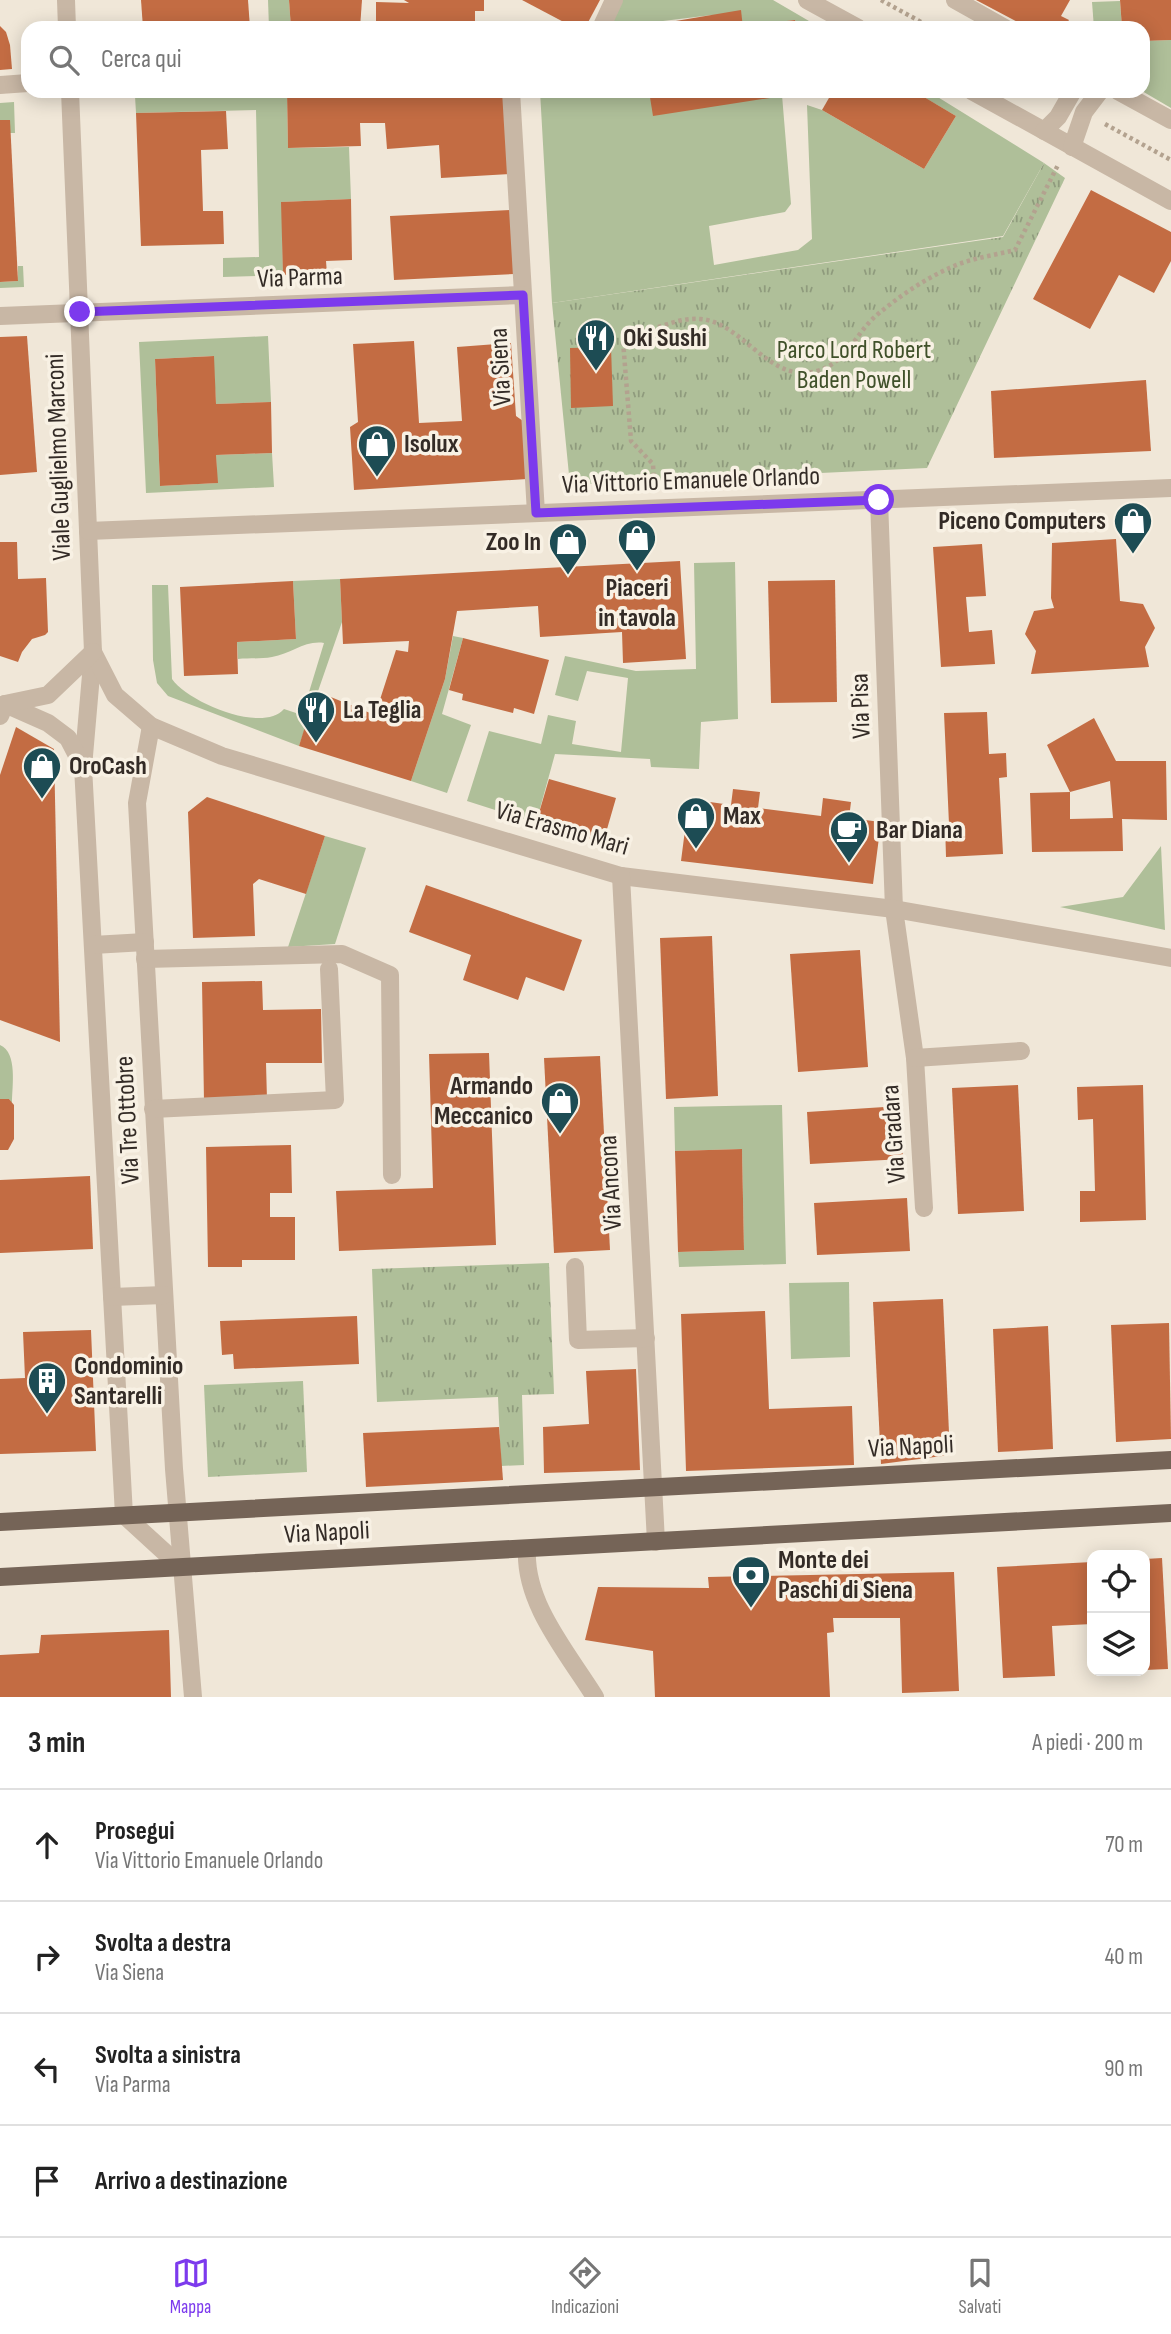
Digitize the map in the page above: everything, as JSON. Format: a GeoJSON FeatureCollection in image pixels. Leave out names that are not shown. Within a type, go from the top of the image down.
{"type":"FeatureCollection","features":[{"type":"Feature","properties":{"kind":"main road","name":"Via Napoli"},"geometry":{"type":"LineString","coordinates":[[0,1522],[1171,1460]]}},
{"type":"Feature","properties":{"kind":"main road","name":"Via Napoli"},"geometry":{"type":"LineString","coordinates":[[0,1577],[1171,1513]]}},
{"type":"Feature","properties":{"kind":"street"},"geometry":{"type":"LineString","coordinates":[[66,0],[68,21]]}},
{"type":"Feature","properties":{"kind":"street"},"geometry":{"type":"LineString","coordinates":[[604,21],[614,0]]}},
{"type":"Feature","properties":{"kind":"street"},"geometry":{"type":"LineString","coordinates":[[807,0],[845,21]]}},
{"type":"Feature","properties":{"kind":"street"},"geometry":{"type":"LineString","coordinates":[[954,0],[992,21]]}},
{"type":"Feature","properties":{"kind":"street"},"geometry":{"type":"LineString","coordinates":[[0,85],[21,84]]}},
{"type":"Feature","properties":{"kind":"street","name":"Viale Guglielmo Marconi"},"geometry":{"type":"LineString","coordinates":[[70,98],[93,652]]}},
{"type":"Feature","properties":{"kind":"street","name":"Via Siena"},"geometry":{"type":"LineString","coordinates":[[510,98],[536,513]]}},
{"type":"Feature","properties":{"kind":"street"},"geometry":{"type":"LineString","coordinates":[[985,98],[1171,201]]}},
{"type":"Feature","properties":{"kind":"street"},"geometry":{"type":"LineString","coordinates":[[1044,131],[1058,117],[1069,98]]}},
{"type":"Feature","properties":{"kind":"street"},"geometry":{"type":"LineString","coordinates":[[1070,145],[1084,112],[1095,98]]}},
{"type":"Feature","properties":{"kind":"street"},"geometry":{"type":"LineString","coordinates":[[1131,98],[1171,120]]}},
{"type":"Feature","properties":{"kind":"street","name":"Via Parma"},"geometry":{"type":"LineString","coordinates":[[0,316],[523,295]]}},
{"type":"Feature","properties":{"kind":"street","name":"Via Vittorio Emanuele Orlando"},"geometry":{"type":"LineString","coordinates":[[88,531],[1171,488]]}},
{"type":"Feature","properties":{"kind":"street","name":"Via Pisa"},"geometry":{"type":"LineString","coordinates":[[879,500],[894,909]]}},
{"type":"Feature","properties":{"kind":"street"},"geometry":{"type":"LineString","coordinates":[[2,708],[48,695],[93,652]]}},
{"type":"Feature","properties":{"kind":"street","name":"Via Erasmo Mari"},"geometry":{"type":"LineString","coordinates":[[93,652],[115,695],[151,726],[222,756],[621,876],[894,909],[1171,958]]}},
{"type":"Feature","properties":{"kind":"street","name":"Via Tre Ottobre"},"geometry":{"type":"LineString","coordinates":[[93,652],[83,767],[124,1515]]}},
{"type":"Feature","properties":{"kind":"street"},"geometry":{"type":"LineString","coordinates":[[2,708],[48,723],[68,738],[83,767]]}},
{"type":"Feature","properties":{"kind":"street","name":"Via Tre Ottobre"},"geometry":{"type":"LineString","coordinates":[[151,726],[137,803],[177,1512],[193,1697]]}},
{"type":"Feature","properties":{"kind":"street","name":"Via Ancona"},"geometry":{"type":"LineString","coordinates":[[621,876],[654,1487]]}},
{"type":"Feature","properties":{"kind":"street","name":"Via Gradara"},"geometry":{"type":"LineString","coordinates":[[894,909],[915,1058],[925,1208]]}},
{"type":"Feature","properties":{"kind":"street"},"geometry":{"type":"LineString","coordinates":[[93,945],[145,950],[342,954],[390,975],[393,1175]]}},
{"type":"Feature","properties":{"kind":"street"},"geometry":{"type":"LineString","coordinates":[[153,1109],[335,1100],[330,969]]}},
{"type":"Feature","properties":{"kind":"street","name":"Via Gradara"},"geometry":{"type":"LineString","coordinates":[[915,1058],[1021,1051]]}},
{"type":"Feature","properties":{"kind":"street"},"geometry":{"type":"LineString","coordinates":[[575,1268],[579,1340],[646,1338]]}},
{"type":"Feature","properties":{"kind":"street"},"geometry":{"type":"LineString","coordinates":[[112,1297],[164,1295]]}},
{"type":"Feature","properties":{"kind":"street"},"geometry":{"type":"LineString","coordinates":[[654,1487],[656,1542]]}},
{"type":"Feature","properties":{"kind":"street"},"geometry":{"type":"LineString","coordinates":[[124,1515],[182,1568]]}},
{"type":"Feature","properties":{"kind":"street"},"geometry":{"type":"LineString","coordinates":[[527,1549],[528,1575],[535,1601],[595,1697]]}},
{"type":"Feature","properties":{"kind":"path"},"geometry":{"type":"LineString","coordinates":[[881,0],[919,21]]}},
{"type":"Feature","properties":{"kind":"path"},"geometry":{"type":"LineString","coordinates":[[654,508],[653,464],[631,441],[623,341],[666,325],[699,319],[725,326],[768,359],[789,371],[816,372],[842,359],[874,317],[912,287],[956,265],[1016,250],[1070,145]]}},
{"type":"Feature","properties":{"kind":"green space"},"geometry":{"type":"Polygon","coordinates":[[[268,0],[289,0],[290,21],[269,21],[268,0]]]}},
{"type":"Feature","properties":{"kind":"green space"},"geometry":{"type":"Polygon","coordinates":[[[622,0],[773,0],[809,21],[727,21],[712,15],[663,21],[612,21],[622,0]]]}},
{"type":"Feature","properties":{"kind":"green space"},"geometry":{"type":"Polygon","coordinates":[[[1120,1],[1121,21],[1093,21],[1092,2],[1120,1]]]}},
{"type":"Feature","properties":{"kind":"green space"},"geometry":{"type":"Polygon","coordinates":[[[1171,40],[1171,108],[1150,96],[1150,41],[1171,40]]]}},
{"type":"Feature","properties":{"kind":"green space"},"geometry":{"type":"Polygon","coordinates":[[[135,98],[287,98],[288,148],[349,147],[351,199],[282,202],[283,275],[223,277],[223,258],[259,257],[256,110],[136,113],[135,98]]]}},
{"type":"Feature","properties":{"kind":"green space"},"geometry":{"type":"Polygon","coordinates":[[[540,98],[782,98],[791,204],[785,212],[709,226],[714,265],[798,250],[812,239],[807,105],[822,110],[924,169],[956,116],[925,98],[939,98],[1044,163],[1003,236],[552,303],[540,98]]]}},
{"type":"Feature","properties":{"kind":"green space"},"geometry":{"type":"Polygon","coordinates":[[[14,102],[15,133],[10,133],[0,120],[0,103],[14,102]]]}},
{"type":"Feature","properties":{"kind":"green space","name":"Parco Lord Robert Baden Powell"},"geometry":{"type":"Polygon","coordinates":[[[1044,163],[1065,178],[927,468],[570,485],[552,303],[1003,237],[1044,163]]]}},
{"type":"Feature","properties":{"kind":"green space"},"geometry":{"type":"Polygon","coordinates":[[[18,266],[23,266],[24,287],[0,288],[0,282],[18,281],[18,266]]]}},
{"type":"Feature","properties":{"kind":"green space"},"geometry":{"type":"Polygon","coordinates":[[[268,336],[271,402],[216,404],[213,356],[155,359],[160,486],[217,483],[216,455],[272,453],[274,487],[146,493],[139,342],[268,336]]]}},
{"type":"Feature","properties":{"kind":"green space"},"geometry":{"type":"Polygon","coordinates":[[[735,562],[738,719],[701,722],[699,769],[651,767],[650,759],[555,754],[536,823],[467,801],[489,731],[541,744],[548,715],[576,721],[572,744],[621,752],[628,678],[587,671],[578,701],[555,695],[565,656],[636,671],[696,669],[694,563],[735,562]]]}},
{"type":"Feature","properties":{"kind":"green space"},"geometry":{"type":"Polygon","coordinates":[[[340,579],[342,622],[299,746],[168,696],[157,683],[153,660],[152,585],[168,585],[172,679],[181,688],[209,705],[243,717],[274,716],[284,709],[302,715],[324,643],[304,645],[272,657],[238,659],[237,642],[296,639],[293,581],[340,579]]]}},
{"type":"Feature","properties":{"kind":"green space"},"geometry":{"type":"Polygon","coordinates":[[[453,636],[463,638],[442,714],[471,725],[447,793],[411,781],[445,679],[453,636]]]}},
{"type":"Feature","properties":{"kind":"green space"},"geometry":{"type":"Polygon","coordinates":[[[325,836],[366,848],[335,944],[288,947],[325,836]]]}},
{"type":"Feature","properties":{"kind":"green space"},"geometry":{"type":"Polygon","coordinates":[[[1161,846],[1165,930],[1060,907],[1123,897],[1161,846]]]}},
{"type":"Feature","properties":{"kind":"green space"},"geometry":{"type":"Polygon","coordinates":[[[0,1045],[6,1049],[12,1062],[12,1103],[9,1099],[0,1099],[0,1045]]]}},
{"type":"Feature","properties":{"kind":"green space"},"geometry":{"type":"Polygon","coordinates":[[[782,1105],[786,1264],[679,1267],[678,1252],[744,1250],[742,1149],[675,1151],[674,1107],[782,1105]]]}},
{"type":"Feature","properties":{"kind":"green space"},"geometry":{"type":"Polygon","coordinates":[[[549,1263],[554,1394],[522,1395],[524,1465],[501,1466],[498,1397],[377,1402],[372,1269],[549,1263]]]}},
{"type":"Feature","properties":{"kind":"green space"},"geometry":{"type":"Polygon","coordinates":[[[849,1282],[850,1357],[791,1359],[789,1283],[849,1282]]]}},
{"type":"Feature","properties":{"kind":"green space"},"geometry":{"type":"Polygon","coordinates":[[[303,1381],[307,1472],[208,1477],[204,1385],[303,1381]]]}},
{"type":"Feature","properties":{"kind":"building"},"geometry":{"type":"Polygon","coordinates":[[[141,0],[248,0],[250,21],[142,21],[141,0]]]}},
{"type":"Feature","properties":{"kind":"building"},"geometry":{"type":"Polygon","coordinates":[[[289,0],[362,0],[360,21],[290,21],[289,0]]]}},
{"type":"Feature","properties":{"kind":"building"},"geometry":{"type":"Polygon","coordinates":[[[404,0],[484,0],[484,11],[475,11],[475,21],[376,21],[376,2],[409,3],[404,0]]]}},
{"type":"Feature","properties":{"kind":"building"},"geometry":{"type":"Polygon","coordinates":[[[522,0],[600,0],[589,21],[562,21],[522,0]]]}},
{"type":"Feature","properties":{"kind":"building"},"geometry":{"type":"Polygon","coordinates":[[[976,0],[1070,0],[1061,16],[1068,21],[1016,21],[976,0]]]}},
{"type":"Feature","properties":{"kind":"building"},"geometry":{"type":"Polygon","coordinates":[[[1120,0],[1171,0],[1171,40],[1150,41],[1150,21],[1122,21],[1120,0]]]}},
{"type":"Feature","properties":{"kind":"building"},"geometry":{"type":"Polygon","coordinates":[[[741,10],[742,21],[676,21],[741,10]]]}},
{"type":"Feature","properties":{"kind":"building"},"geometry":{"type":"Polygon","coordinates":[[[0,26],[6,32],[10,45],[12,69],[0,70],[0,26]]]}},
{"type":"Feature","properties":{"kind":"building"},"geometry":{"type":"Polygon","coordinates":[[[287,98],[505,98],[510,174],[441,178],[439,145],[387,149],[385,123],[360,123],[361,146],[288,148],[287,98]]]}},
{"type":"Feature","properties":{"kind":"building"},"geometry":{"type":"Polygon","coordinates":[[[650,98],[770,98],[653,116],[650,98]]]}},
{"type":"Feature","properties":{"kind":"building"},"geometry":{"type":"Polygon","coordinates":[[[829,98],[926,98],[956,116],[924,169],[822,110],[829,98]]]}},
{"type":"Feature","properties":{"kind":"building"},"geometry":{"type":"Polygon","coordinates":[[[226,111],[228,149],[201,150],[203,211],[223,211],[224,244],[141,246],[136,113],[226,111]]]}},
{"type":"Feature","properties":{"kind":"building"},"geometry":{"type":"Polygon","coordinates":[[[0,120],[10,120],[18,281],[0,282],[0,120]]]}},
{"type":"Feature","properties":{"kind":"building"},"geometry":{"type":"Polygon","coordinates":[[[1091,190],[1171,232],[1171,261],[1154,293],[1119,275],[1090,329],[1033,299],[1091,190]]]}},
{"type":"Feature","properties":{"kind":"building"},"geometry":{"type":"Polygon","coordinates":[[[351,199],[352,260],[326,261],[327,274],[283,275],[281,202],[351,199]]]}},
{"type":"Feature","properties":{"kind":"building"},"geometry":{"type":"Polygon","coordinates":[[[511,210],[514,274],[394,280],[390,216],[511,210]]]}},
{"type":"Feature","properties":{"kind":"building"},"geometry":{"type":"Polygon","coordinates":[[[27,336],[37,472],[0,475],[0,337],[27,336]]]}},
{"type":"Feature","properties":{"kind":"building"},"geometry":{"type":"Polygon","coordinates":[[[414,341],[419,423],[462,421],[457,347],[511,343],[516,416],[523,421],[527,479],[354,490],[350,427],[358,422],[353,344],[414,341]]]}},
{"type":"Feature","properties":{"kind":"building"},"geometry":{"type":"Polygon","coordinates":[[[611,347],[613,406],[571,408],[570,348],[611,347]]]}},
{"type":"Feature","properties":{"kind":"building"},"geometry":{"type":"Polygon","coordinates":[[[214,356],[216,404],[271,402],[272,453],[216,455],[218,483],[160,486],[155,359],[214,356]]]}},
{"type":"Feature","properties":{"kind":"building"},"geometry":{"type":"Polygon","coordinates":[[[1146,380],[1151,451],[994,458],[991,391],[1146,380]]]}},
{"type":"Feature","properties":{"kind":"building"},"geometry":{"type":"Polygon","coordinates":[[[1116,539],[1120,601],[1143,604],[1155,628],[1145,647],[1149,667],[1031,674],[1036,651],[1025,634],[1034,611],[1054,608],[1051,598],[1052,543],[1116,539]]]}},
{"type":"Feature","properties":{"kind":"building"},"geometry":{"type":"Polygon","coordinates":[[[0,542],[17,542],[18,579],[46,578],[48,632],[32,639],[18,662],[0,656],[0,542]]]}},
{"type":"Feature","properties":{"kind":"building"},"geometry":{"type":"Polygon","coordinates":[[[982,544],[986,596],[966,597],[969,632],[992,630],[995,664],[941,667],[933,547],[982,544]]]}},
{"type":"Feature","properties":{"kind":"building"},"geometry":{"type":"Polygon","coordinates":[[[680,561],[686,659],[623,663],[622,632],[540,637],[538,606],[457,611],[445,679],[411,781],[299,746],[316,691],[375,715],[396,650],[408,652],[409,641],[343,644],[340,579],[680,561]]]}},
{"type":"Feature","properties":{"kind":"building"},"geometry":{"type":"Polygon","coordinates":[[[835,580],[837,702],[771,703],[768,581],[835,580]]]}},
{"type":"Feature","properties":{"kind":"building"},"geometry":{"type":"Polygon","coordinates":[[[293,581],[296,639],[237,642],[238,674],[184,676],[180,587],[293,581]]]}},
{"type":"Feature","properties":{"kind":"building"},"geometry":{"type":"Polygon","coordinates":[[[463,638],[549,660],[534,714],[514,708],[513,713],[462,700],[463,694],[449,690],[463,638]]]}},
{"type":"Feature","properties":{"kind":"building"},"geometry":{"type":"Polygon","coordinates":[[[987,712],[989,754],[1006,753],[1007,777],[999,778],[1003,854],[946,857],[945,824],[949,824],[944,713],[987,712]]]}},
{"type":"Feature","properties":{"kind":"building"},"geometry":{"type":"Polygon","coordinates":[[[1094,718],[1116,761],[1166,761],[1167,820],[1122,819],[1123,851],[1032,852],[1030,793],[1070,792],[1047,745],[1094,718]],[[1110,781],[1070,792],[1070,819],[1113,818],[1110,781]]]}},
{"type":"Feature","properties":{"kind":"building"},"geometry":{"type":"Polygon","coordinates":[[[16,727],[54,749],[60,1042],[0,1020],[0,775],[16,727]]]}},
{"type":"Feature","properties":{"kind":"building"},"geometry":{"type":"Polygon","coordinates":[[[549,779],[616,798],[603,843],[536,823],[549,779]]]}},
{"type":"Feature","properties":{"kind":"building"},"geometry":{"type":"Polygon","coordinates":[[[733,789],[760,792],[758,808],[821,816],[823,798],[851,802],[849,818],[881,822],[873,884],[681,861],[689,799],[731,805],[733,789]]]}},
{"type":"Feature","properties":{"kind":"building"},"geometry":{"type":"Polygon","coordinates":[[[207,797],[325,836],[306,894],[259,879],[253,884],[255,936],[193,938],[188,812],[207,797]]]}},
{"type":"Feature","properties":{"kind":"building"},"geometry":{"type":"Polygon","coordinates":[[[426,885],[582,940],[564,991],[526,977],[518,1000],[463,980],[471,955],[409,932],[426,885]]]}},
{"type":"Feature","properties":{"kind":"building"},"geometry":{"type":"Polygon","coordinates":[[[712,936],[718,1096],[666,1099],[660,938],[712,936]]]}},
{"type":"Feature","properties":{"kind":"building"},"geometry":{"type":"Polygon","coordinates":[[[860,950],[868,1067],[798,1072],[790,954],[860,950]]]}},
{"type":"Feature","properties":{"kind":"building"},"geometry":{"type":"Polygon","coordinates":[[[262,981],[263,1010],[321,1009],[322,1063],[266,1063],[267,1100],[204,1101],[202,982],[262,981]]]}},
{"type":"Feature","properties":{"kind":"building"},"geometry":{"type":"Polygon","coordinates":[[[489,1053],[496,1245],[339,1251],[336,1191],[433,1188],[429,1054],[489,1053]]]}},
{"type":"Feature","properties":{"kind":"building"},"geometry":{"type":"Polygon","coordinates":[[[600,1056],[610,1250],[554,1253],[544,1058],[600,1056]]]}},
{"type":"Feature","properties":{"kind":"building"},"geometry":{"type":"Polygon","coordinates":[[[1018,1085],[1024,1211],[958,1214],[952,1088],[1018,1085]]]}},
{"type":"Feature","properties":{"kind":"building"},"geometry":{"type":"Polygon","coordinates":[[[1143,1085],[1146,1220],[1080,1222],[1080,1191],[1095,1191],[1093,1119],[1078,1120],[1077,1087],[1143,1085]]]}},
{"type":"Feature","properties":{"kind":"building"},"geometry":{"type":"Polygon","coordinates":[[[0,1099],[9,1099],[14,1105],[14,1139],[8,1150],[0,1150],[0,1099]]]}},
{"type":"Feature","properties":{"kind":"building"},"geometry":{"type":"Polygon","coordinates":[[[900,1106],[903,1159],[810,1164],[807,1112],[900,1106]]]}},
{"type":"Feature","properties":{"kind":"building"},"geometry":{"type":"Polygon","coordinates":[[[291,1145],[292,1193],[270,1193],[270,1217],[295,1217],[295,1260],[242,1260],[242,1267],[208,1267],[206,1147],[291,1145]]]}},
{"type":"Feature","properties":{"kind":"building"},"geometry":{"type":"Polygon","coordinates":[[[742,1149],[744,1250],[678,1252],[675,1151],[742,1149]]]}},
{"type":"Feature","properties":{"kind":"building"},"geometry":{"type":"Polygon","coordinates":[[[90,1176],[93,1249],[0,1253],[0,1180],[90,1176]]]}},
{"type":"Feature","properties":{"kind":"building"},"geometry":{"type":"Polygon","coordinates":[[[907,1198],[910,1251],[817,1255],[814,1203],[907,1198]]]}},
{"type":"Feature","properties":{"kind":"building"},"geometry":{"type":"Polygon","coordinates":[[[943,1299],[950,1455],[881,1464],[873,1302],[943,1299]]]}},
{"type":"Feature","properties":{"kind":"building"},"geometry":{"type":"Polygon","coordinates":[[[765,1311],[769,1409],[852,1406],[854,1465],[686,1471],[681,1314],[765,1311]]]}},
{"type":"Feature","properties":{"kind":"building"},"geometry":{"type":"Polygon","coordinates":[[[357,1316],[359,1364],[234,1369],[233,1354],[222,1355],[220,1321],[357,1316]]]}},
{"type":"Feature","properties":{"kind":"building"},"geometry":{"type":"Polygon","coordinates":[[[1169,1323],[1171,1439],[1116,1442],[1111,1325],[1169,1323]]]}},
{"type":"Feature","properties":{"kind":"building"},"geometry":{"type":"Polygon","coordinates":[[[1048,1326],[1053,1449],[998,1452],[993,1329],[1048,1326]]]}},
{"type":"Feature","properties":{"kind":"building","name":"Condominio Santarelli"},"geometry":{"type":"Polygon","coordinates":[[[91,1330],[96,1451],[0,1454],[0,1379],[25,1378],[23,1332],[91,1330]]]}},
{"type":"Feature","properties":{"kind":"building"},"geometry":{"type":"Polygon","coordinates":[[[636,1369],[640,1470],[544,1473],[543,1427],[589,1424],[586,1371],[636,1369]]]}},
{"type":"Feature","properties":{"kind":"building"},"geometry":{"type":"Polygon","coordinates":[[[499,1427],[503,1480],[366,1487],[363,1433],[499,1427]]]}},
{"type":"Feature","properties":{"kind":"building"},"geometry":{"type":"Polygon","coordinates":[[[1162,1558],[1168,1669],[1150,1670],[1150,1559],[1162,1558]]]}},
{"type":"Feature","properties":{"kind":"building"},"geometry":{"type":"Polygon","coordinates":[[[1087,1562],[1087,1624],[1052,1626],[1055,1676],[1003,1678],[997,1567],[1087,1562]]]}},
{"type":"Feature","properties":{"kind":"building"},"geometry":{"type":"Polygon","coordinates":[[[954,1572],[959,1691],[902,1693],[900,1618],[833,1618],[834,1632],[827,1633],[830,1697],[655,1697],[653,1651],[585,1640],[598,1587],[709,1588],[708,1577],[954,1572]]]}},
{"type":"Feature","properties":{"kind":"building"},"geometry":{"type":"Polygon","coordinates":[[[169,1630],[171,1697],[0,1697],[0,1655],[39,1653],[41,1635],[169,1630]]]}},
{"type":"Feature","properties":{"kind":"place","name":"Oki Sushi"},"geometry":{"type":"Point","coordinates":[596,372]}},
{"type":"Feature","properties":{"kind":"place","name":"Isolux"},"geometry":{"type":"Point","coordinates":[377,478]}},
{"type":"Feature","properties":{"kind":"place","name":"Piceno Computers"},"geometry":{"type":"Point","coordinates":[1133,555]}},
{"type":"Feature","properties":{"kind":"place","name":"Piaceri in tavola"},"geometry":{"type":"Point","coordinates":[637,572]}},
{"type":"Feature","properties":{"kind":"place","name":"Zoo In"},"geometry":{"type":"Point","coordinates":[568,576]}},
{"type":"Feature","properties":{"kind":"place","name":"La Teglia"},"geometry":{"type":"Point","coordinates":[316,744]}},
{"type":"Feature","properties":{"kind":"place","name":"OroCash"},"geometry":{"type":"Point","coordinates":[42,800]}},
{"type":"Feature","properties":{"kind":"place","name":"Max"},"geometry":{"type":"Point","coordinates":[696,850]}},
{"type":"Feature","properties":{"kind":"place","name":"Bar Diana"},"geometry":{"type":"Point","coordinates":[849,864]}},
{"type":"Feature","properties":{"kind":"place","name":"Armando Meccanico"},"geometry":{"type":"Point","coordinates":[560,1135]}},
{"type":"Feature","properties":{"kind":"place","name":"Condominio Santarelli"},"geometry":{"type":"Point","coordinates":[47,1415]}},
{"type":"Feature","properties":{"kind":"place","name":"Monte dei Paschi di Siena"},"geometry":{"type":"Point","coordinates":[751,1609]}},
{"type":"Feature","properties":{"kind":"route"},"geometry":{"type":"LineString","coordinates":[[80,312],[523,295],[536,513],[879,500]]}}]}
